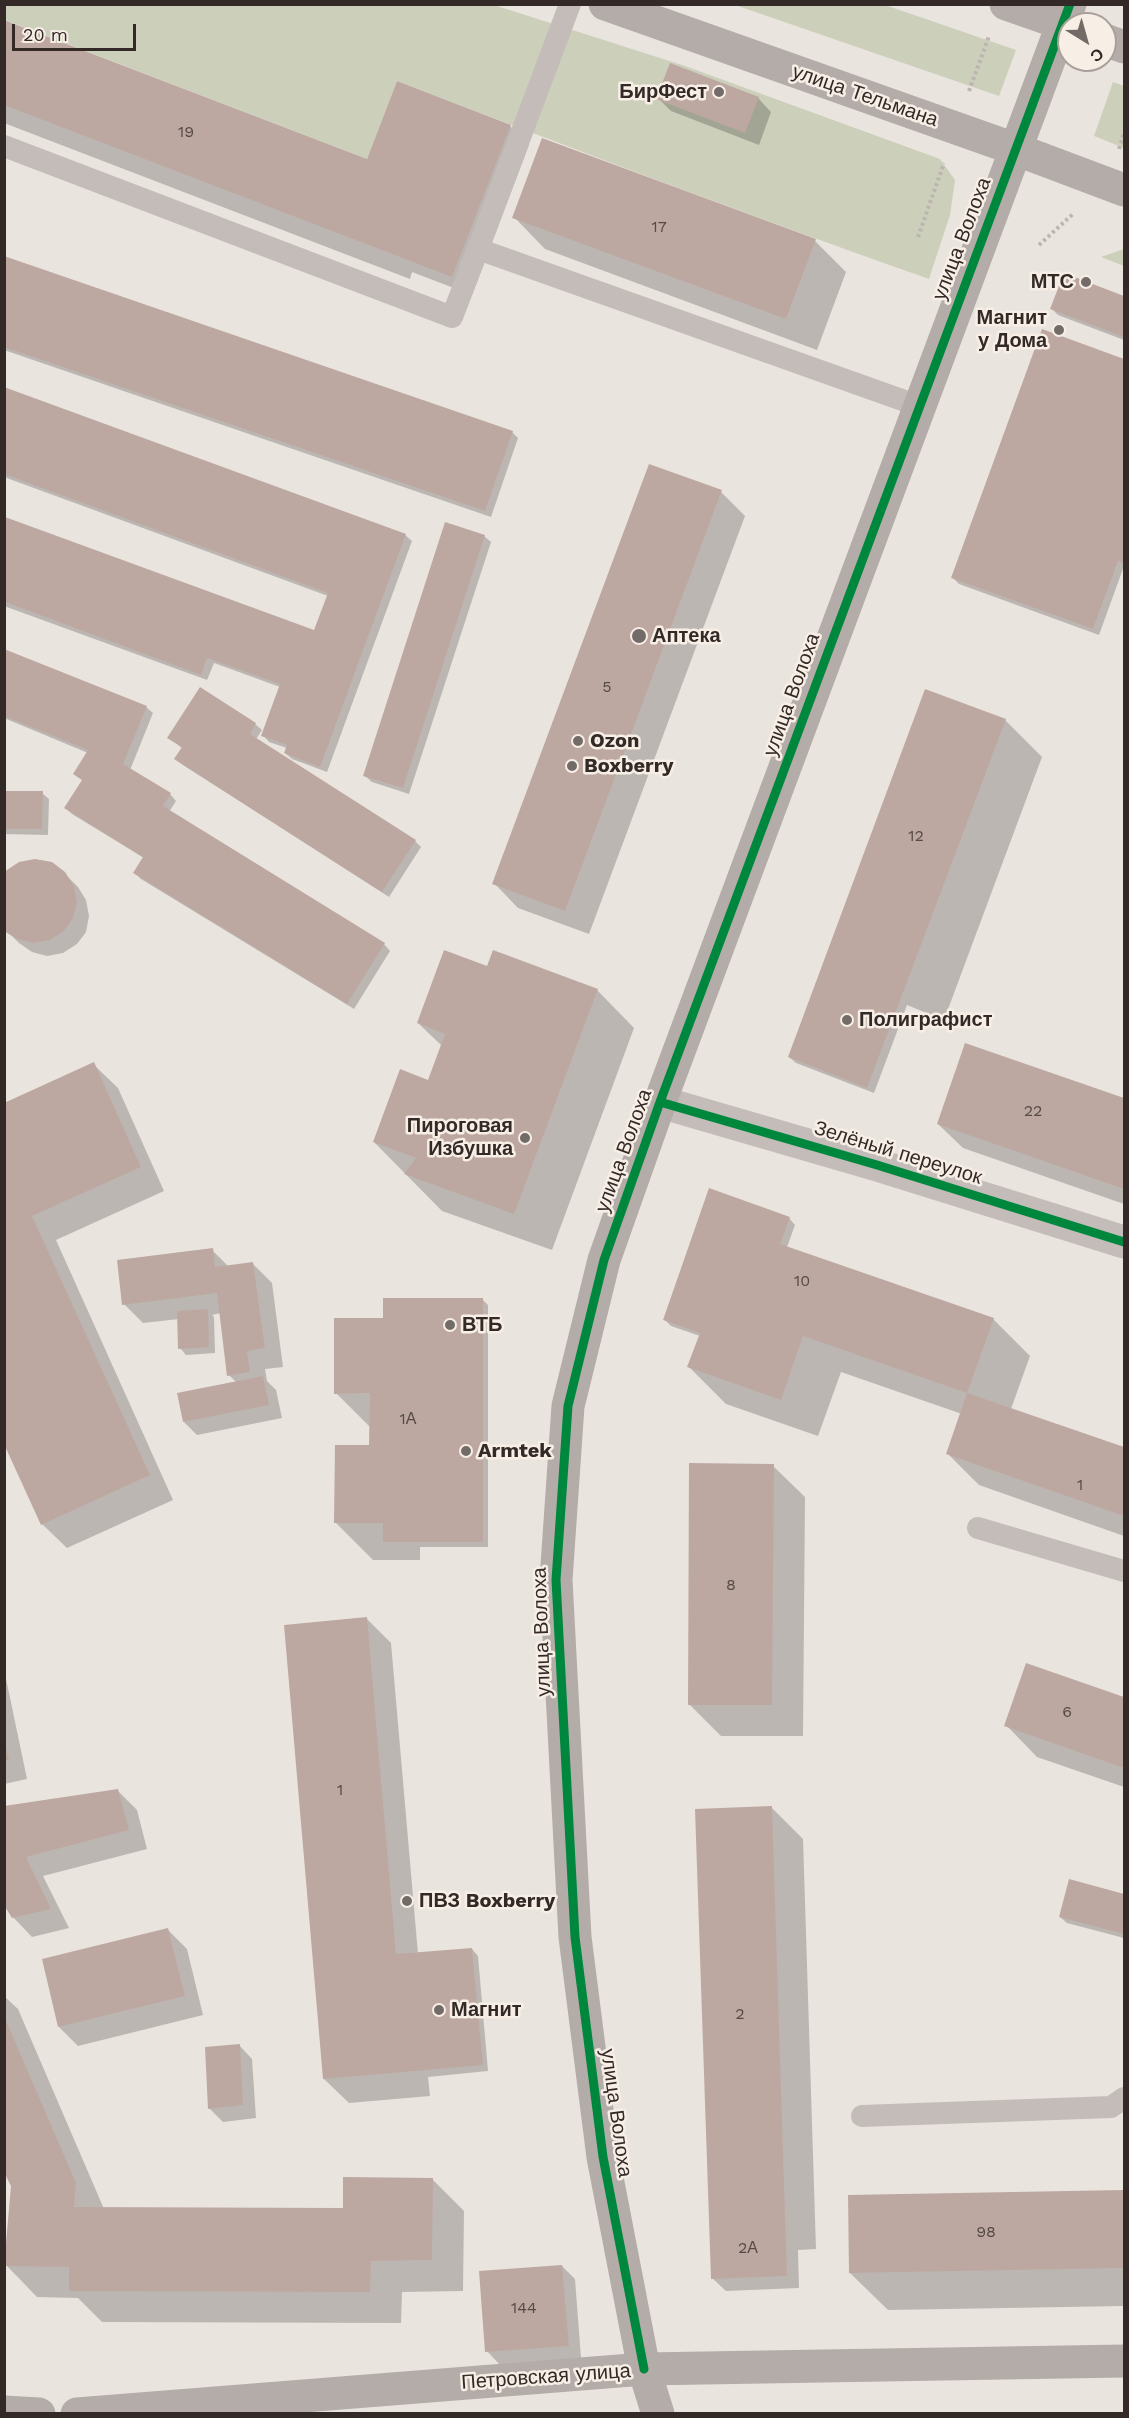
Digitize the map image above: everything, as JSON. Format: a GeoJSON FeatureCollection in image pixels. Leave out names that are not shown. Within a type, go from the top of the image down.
{"type":"FeatureCollection","features":[{"type":"Feature","properties":{"kind":"street","name":"улица Тельмана"},"geometry":{"type":"LineString","coordinates":[[605,4],[1125,190]]}},
{"type":"Feature","properties":{"kind":"street"},"geometry":{"type":"LineString","coordinates":[[1006,4],[1057,16]]}},
{"type":"Feature","properties":{"kind":"street","name":"улица Волоха"},"geometry":{"type":"LineString","coordinates":[[658,2414],[644,2369],[603,2157],[575,1937],[556,1580],[568,1406],[604,1260],[660,1102],[919,405],[1057,43]]}},
{"type":"Feature","properties":{"kind":"street","name":"Зелёный переулок"},"geometry":{"type":"LineString","coordinates":[[660,1102],[877,1165],[1125,1242]]}},
{"type":"Feature","properties":{"kind":"street","name":"Петровская улица"},"geometry":{"type":"LineString","coordinates":[[77,2414],[644,2369],[1125,2361]]}},
{"type":"Feature","properties":{"kind":"street"},"geometry":{"type":"LineString","coordinates":[[4,2412],[39,2414]]}},
{"type":"Feature","properties":{"kind":"lane"},"geometry":{"type":"LineString","coordinates":[[4,146],[452,317],[570,4]]}},
{"type":"Feature","properties":{"kind":"lane"},"geometry":{"type":"LineString","coordinates":[[478,249],[919,405]]}},
{"type":"Feature","properties":{"kind":"lane"},"geometry":{"type":"LineString","coordinates":[[978,1528],[1125,1571]]}},
{"type":"Feature","properties":{"kind":"lane"},"geometry":{"type":"LineString","coordinates":[[862,2116],[1111,2107],[1125,2098]]}},
{"type":"Feature","properties":{"kind":"green space"},"geometry":{"type":"Polygon","coordinates":[[[4,5],[494,5],[685,66],[940,159],[955,180],[950,215],[929,279],[662,182],[397,81],[367,159],[5,20],[4,5]]]}},
{"type":"Feature","properties":{"kind":"green space"},"geometry":{"type":"Polygon","coordinates":[[[735,5],[885,5],[1016,50],[999,96],[735,5]]]}},
{"type":"Feature","properties":{"kind":"green space"},"geometry":{"type":"Polygon","coordinates":[[[1113,82],[1124,86],[1124,148],[1094,136],[1113,82]]]}},
{"type":"Feature","properties":{"kind":"green space"},"geometry":{"type":"Polygon","coordinates":[[[1124,249],[1124,266],[1101,257],[1124,249]]]}},
{"type":"Feature","properties":{"kind":"building"},"geometry":{"type":"Polygon","coordinates":[[[4,20],[367,159],[397,81],[511,125],[452,277],[4,105],[4,20]]]}},
{"type":"Feature","properties":{"kind":"building"},"geometry":{"type":"Polygon","coordinates":[[[670,63],[759,97],[745,133],[656,99],[670,63]]]}},
{"type":"Feature","properties":{"kind":"building"},"geometry":{"type":"Polygon","coordinates":[[[542,138],[816,239],[786,319],[512,218],[542,138]]]}},
{"type":"Feature","properties":{"kind":"building"},"geometry":{"type":"Polygon","coordinates":[[[4,256],[513,431],[485,511],[4,347],[4,256]]]}},
{"type":"Feature","properties":{"kind":"building"},"geometry":{"type":"Polygon","coordinates":[[[1064,273],[1124,296],[1124,337],[1050,309],[1064,273]]]}},
{"type":"Feature","properties":{"kind":"building"},"geometry":{"type":"Polygon","coordinates":[[[1042,329],[1124,359],[1124,563],[1118,561],[1093,629],[951,578],[1042,329]]]}},
{"type":"Feature","properties":{"kind":"building"},"geometry":{"type":"Polygon","coordinates":[[[4,387],[406,534],[320,767],[284,753],[287,745],[261,736],[280,684],[207,658],[201,675],[5,602],[5,517],[314,630],[328,593],[4,474],[4,387]]]}},
{"type":"Feature","properties":{"kind":"building"},"geometry":{"type":"Polygon","coordinates":[[[649,464],[722,490],[565,911],[492,884],[649,464]]]}},
{"type":"Feature","properties":{"kind":"building"},"geometry":{"type":"Polygon","coordinates":[[[445,522],[485,535],[403,788],[363,776],[445,522]]]}},
{"type":"Feature","properties":{"kind":"building"},"geometry":{"type":"Polygon","coordinates":[[[4,649],[147,706],[123,764],[171,793],[163,806],[385,943],[347,1004],[133,873],[143,857],[64,808],[82,780],[73,774],[88,750],[4,716],[4,649]]]}},
{"type":"Feature","properties":{"kind":"building"},"geometry":{"type":"Polygon","coordinates":[[[200,687],[256,723],[250,734],[416,840],[382,892],[174,759],[182,747],[167,738],[200,687]]]}},
{"type":"Feature","properties":{"kind":"building"},"geometry":{"type":"Polygon","coordinates":[[[925,689],[1006,719],[867,1088],[788,1057],[925,689]]]}},
{"type":"Feature","properties":{"kind":"building"},"geometry":{"type":"Polygon","coordinates":[[[4,791],[43,791],[42,829],[4,829],[4,791]]]}},
{"type":"Feature","properties":{"kind":"building"},"geometry":{"type":"Polygon","coordinates":[[[35,859],[52,862],[65,872],[74,886],[77,902],[73,918],[64,931],[50,940],[33,943],[17,939],[4,931],[4,872],[19,862],[35,859]]]}},
{"type":"Feature","properties":{"kind":"building"},"geometry":{"type":"Polygon","coordinates":[[[444,950],[487,966],[493,950],[598,989],[514,1214],[404,1174],[416,1158],[373,1142],[400,1069],[428,1080],[445,1034],[417,1023],[444,950]]]}},
{"type":"Feature","properties":{"kind":"building"},"geometry":{"type":"Polygon","coordinates":[[[965,1043],[1124,1098],[1124,1189],[937,1124],[965,1043]]]}},
{"type":"Feature","properties":{"kind":"building"},"geometry":{"type":"Polygon","coordinates":[[[94,1062],[141,1167],[32,1216],[150,1475],[41,1525],[4,1444],[4,1103],[94,1062]]]}},
{"type":"Feature","properties":{"kind":"building"},"geometry":{"type":"Polygon","coordinates":[[[709,1188],[790,1217],[780,1244],[994,1318],[967,1393],[803,1336],[781,1400],[687,1367],[700,1333],[663,1320],[709,1188]]]}},
{"type":"Feature","properties":{"kind":"building"},"geometry":{"type":"Polygon","coordinates":[[[213,1248],[215,1267],[253,1262],[265,1348],[247,1351],[250,1372],[227,1376],[217,1293],[122,1305],[117,1260],[213,1248]]]}},
{"type":"Feature","properties":{"kind":"building"},"geometry":{"type":"Polygon","coordinates":[[[383,1298],[483,1298],[483,1542],[383,1542],[383,1523],[334,1523],[335,1445],[369,1445],[370,1393],[334,1394],[334,1318],[383,1318],[383,1298]]]}},
{"type":"Feature","properties":{"kind":"building"},"geometry":{"type":"Polygon","coordinates":[[[208,1309],[209,1347],[178,1349],[177,1311],[208,1309]]]}},
{"type":"Feature","properties":{"kind":"building"},"geometry":{"type":"Polygon","coordinates":[[[263,1376],[269,1405],[183,1422],[177,1393],[263,1376]]]}},
{"type":"Feature","properties":{"kind":"building"},"geometry":{"type":"Polygon","coordinates":[[[967,1393],[1124,1447],[1124,1516],[946,1454],[967,1393]]]}},
{"type":"Feature","properties":{"kind":"building"},"geometry":{"type":"Polygon","coordinates":[[[689,1463],[774,1464],[772,1705],[688,1705],[689,1463]]]}},
{"type":"Feature","properties":{"kind":"building"},"geometry":{"type":"Polygon","coordinates":[[[367,1617],[396,1954],[472,1948],[483,2065],[323,2079],[284,1625],[367,1617]]]}},
{"type":"Feature","properties":{"kind":"building"},"geometry":{"type":"Polygon","coordinates":[[[1026,1663],[1124,1697],[1124,1768],[1004,1726],[1026,1663]]]}},
{"type":"Feature","properties":{"kind":"building"},"geometry":{"type":"Polygon","coordinates":[[[5,1744],[9,1760],[5,1761],[5,1744]]]}},
{"type":"Feature","properties":{"kind":"building"},"geometry":{"type":"Polygon","coordinates":[[[118,1789],[129,1830],[26,1857],[51,1909],[12,1918],[4,1905],[4,1806],[118,1789]]]}},
{"type":"Feature","properties":{"kind":"building"},"geometry":{"type":"Polygon","coordinates":[[[772,1806],[787,2276],[711,2279],[695,1809],[772,1806]]]}},
{"type":"Feature","properties":{"kind":"building"},"geometry":{"type":"Polygon","coordinates":[[[1069,1879],[1124,1894],[1124,1934],[1059,1917],[1069,1879]]]}},
{"type":"Feature","properties":{"kind":"building"},"geometry":{"type":"Polygon","coordinates":[[[168,1928],[185,1996],[58,2027],[42,1959],[168,1928]]]}},
{"type":"Feature","properties":{"kind":"building"},"geometry":{"type":"Polygon","coordinates":[[[4,2016],[76,2183],[74,2207],[343,2208],[343,2177],[433,2178],[432,2260],[371,2261],[370,2292],[69,2291],[69,2267],[4,2266],[11,2186],[4,2172],[4,2016]]]}},
{"type":"Feature","properties":{"kind":"building"},"geometry":{"type":"Polygon","coordinates":[[[240,2044],[243,2105],[208,2109],[205,2047],[240,2044]]]}},
{"type":"Feature","properties":{"kind":"building"},"geometry":{"type":"Polygon","coordinates":[[[1124,2190],[1124,2268],[849,2273],[848,2195],[1124,2190]]]}},
{"type":"Feature","properties":{"kind":"building"},"geometry":{"type":"Polygon","coordinates":[[[562,2265],[569,2346],[485,2352],[479,2271],[562,2265]]]}},
{"type":"Feature","properties":{"kind":"cycle path"},"geometry":{"type":"LineString","coordinates":[[644,2369],[603,2157],[575,1937],[556,1580],[568,1406],[604,1260],[660,1102],[1070,4]]}},
{"type":"Feature","properties":{"kind":"cycle path"},"geometry":{"type":"LineString","coordinates":[[660,1102],[877,1165],[1124,1242]]}},
{"type":"Feature","properties":{"kind":"place","name":"БирФест"},"geometry":{"type":"Point","coordinates":[719,92]}},
{"type":"Feature","properties":{"kind":"place","name":"МТС"},"geometry":{"type":"Point","coordinates":[1086,282]}},
{"type":"Feature","properties":{"kind":"place","name":"Магнит у Дома"},"geometry":{"type":"Point","coordinates":[1059,330]}},
{"type":"Feature","properties":{"kind":"place","name":"Аптека"},"geometry":{"type":"Point","coordinates":[639,636]}},
{"type":"Feature","properties":{"kind":"place","name":"Ozon"},"geometry":{"type":"Point","coordinates":[578,741]}},
{"type":"Feature","properties":{"kind":"place","name":"Boxberry"},"geometry":{"type":"Point","coordinates":[572,766]}},
{"type":"Feature","properties":{"kind":"place","name":"Полиграфист"},"geometry":{"type":"Point","coordinates":[847,1020]}},
{"type":"Feature","properties":{"kind":"place","name":"Пироговая Избушка"},"geometry":{"type":"Point","coordinates":[525,1138]}},
{"type":"Feature","properties":{"kind":"place","name":"ВТБ"},"geometry":{"type":"Point","coordinates":[450,1325]}},
{"type":"Feature","properties":{"kind":"place","name":"Armtek"},"geometry":{"type":"Point","coordinates":[466,1451]}},
{"type":"Feature","properties":{"kind":"place","name":"ПВЗ Boxberry"},"geometry":{"type":"Point","coordinates":[407,1901]}},
{"type":"Feature","properties":{"kind":"place","name":"Магнит"},"geometry":{"type":"Point","coordinates":[439,2010]}}]}
